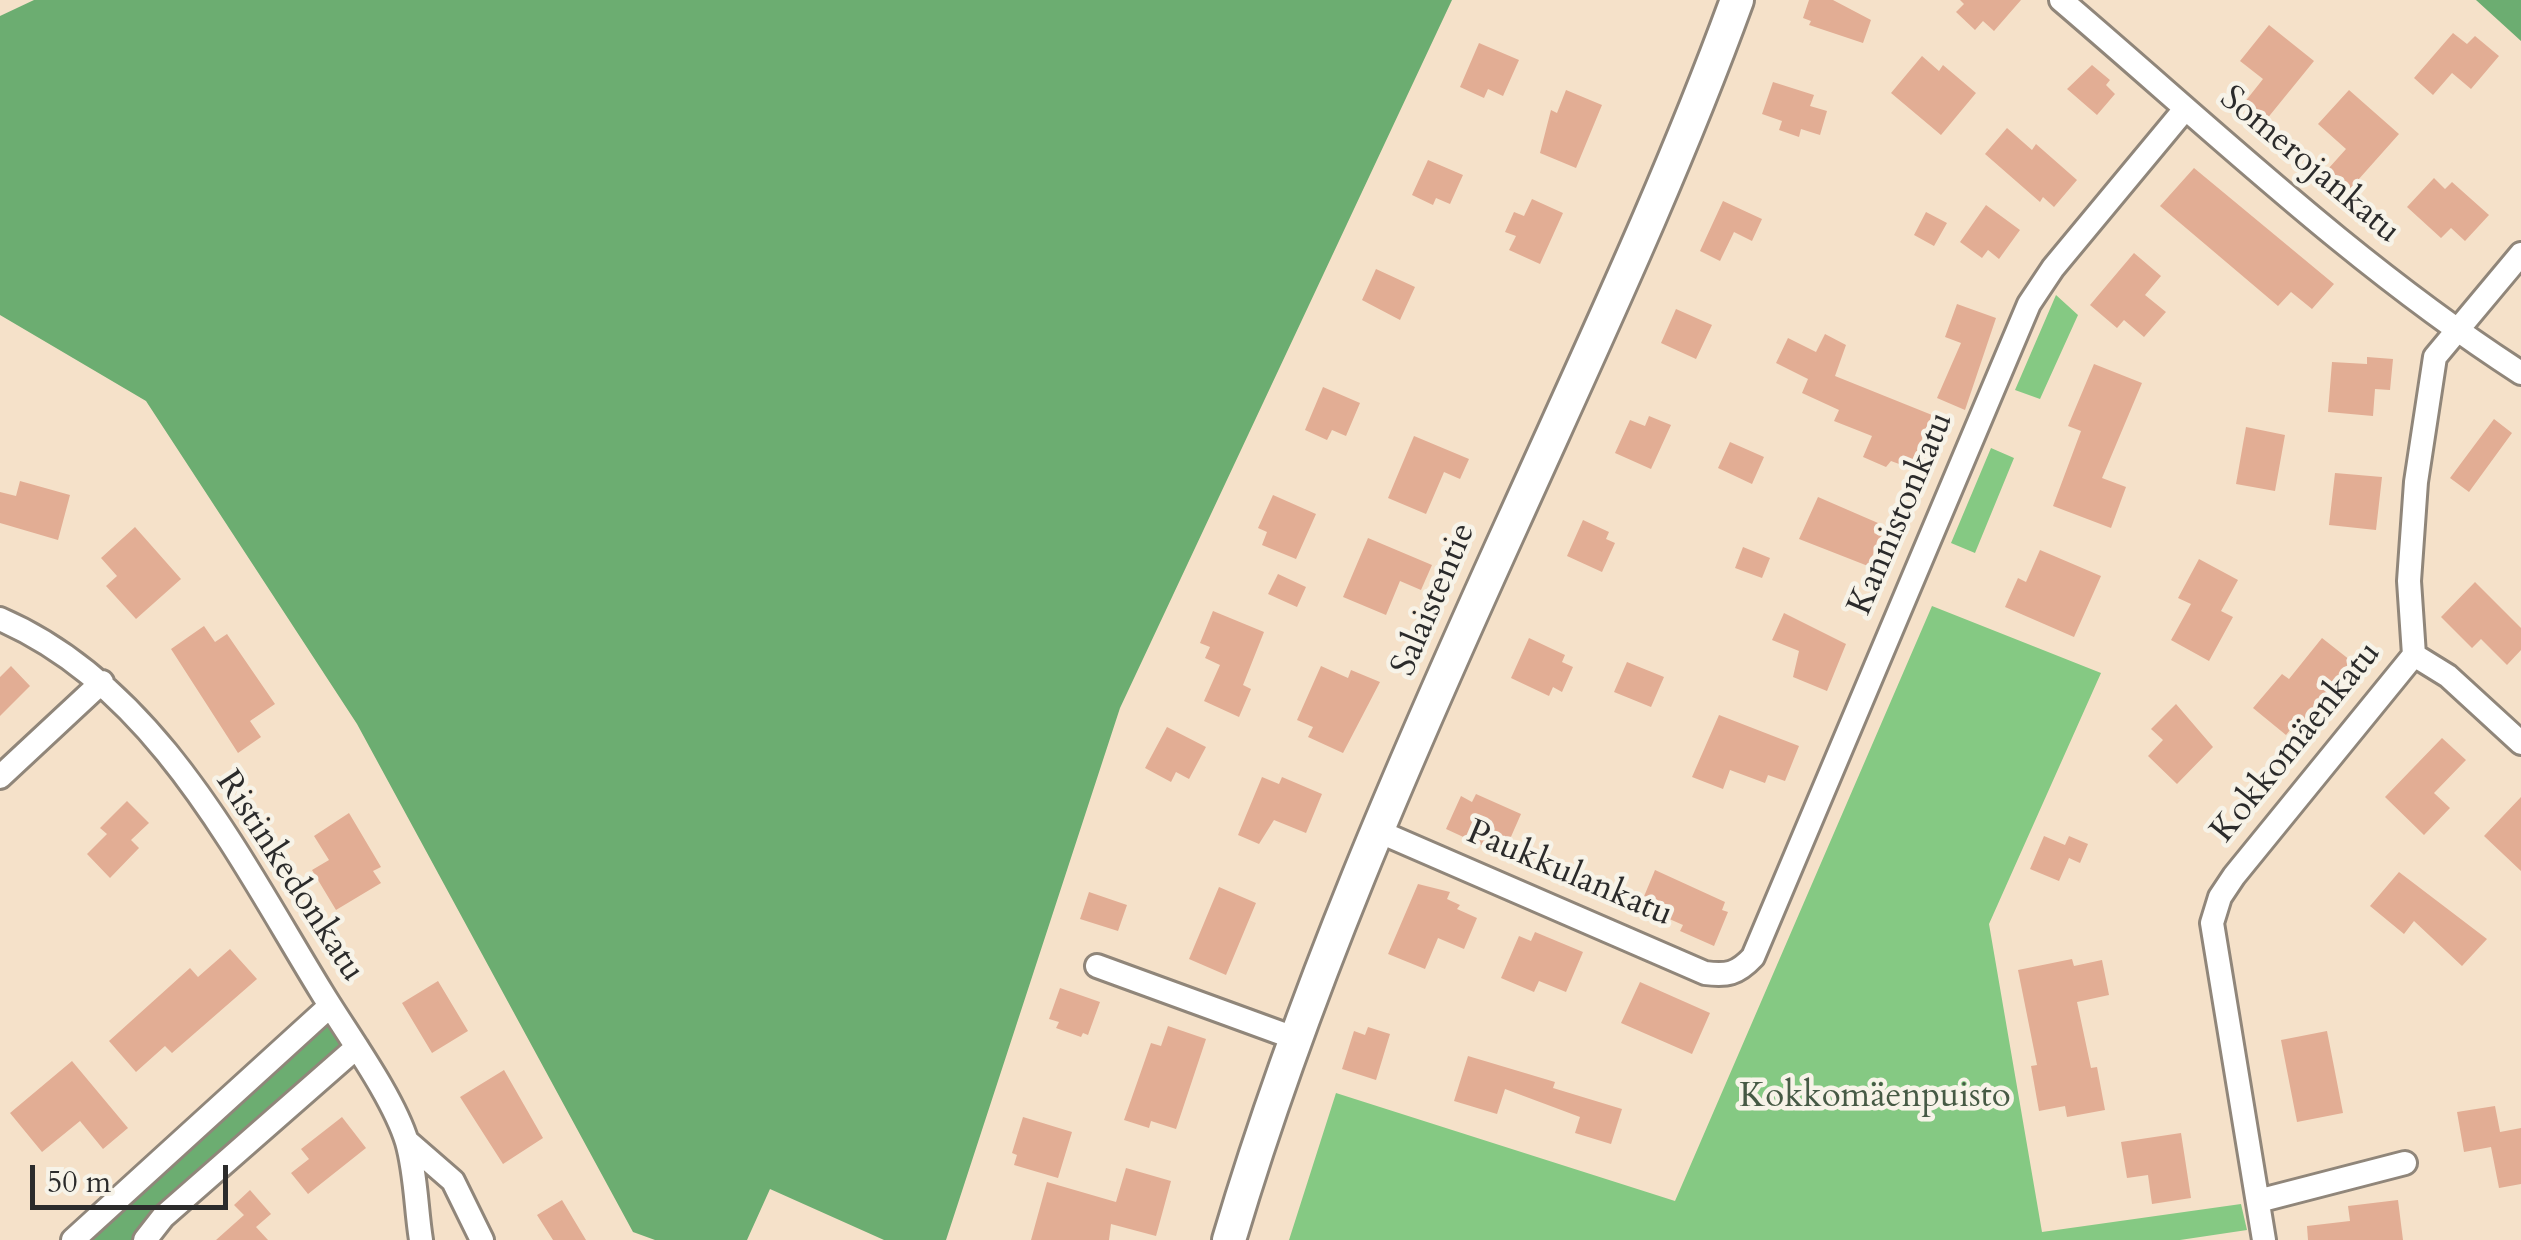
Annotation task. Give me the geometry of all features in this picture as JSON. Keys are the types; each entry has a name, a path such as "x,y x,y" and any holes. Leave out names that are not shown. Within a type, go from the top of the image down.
{"street":[{"name":"Salaistentie","path":"1230,1240 1272,1098 1380,832 1512,524 1619,294 1737,0"},
{"name":"Somerojankatu","path":"2061,0 2185,108 2456,331 2521,373"},
{"name":"Kannistonkatu","path":"1732,975 1752,957 2029,304 2053,268 2185,108"},
{"name":"Kokkomäenkatu","path":"2264,1240 2212,923 2220,896 2234,876 2414,655 2410,581 2416,482 2436,357 2521,254"},
{"name":"Ristinkedonkatu","path":"0,619 102,682 164,749 222,830 357,1048 407,1141 421,1240"},
{"path":"2414,655 2448,676 2521,743"},
{"path":"0,777 102,682"},
{"name":"Paukkulankatu","path":"1380,832 1705,972 1732,975"},
{"path":"1097,966 1297,1038"},
{"path":"73,1240 330,1006"},
{"path":"145,1240 163,1217 357,1048"},
{"path":"407,1141 452,1182 482,1240"},
{"path":"2258,1201 2405,1163"}],"green space":[{"path":"34,0 1452,0 1120,708 946,1240 884,1240 770,1189 747,1240 655,1240 633,1232 357,724 146,401 0,315 0,16"},
{"path":"2476,0 2521,0 2521,41"},
{"path":"2056,295 2078,315 2040,399 2015,390"},
{"path":"1991,448 2014,458 1975,553 1951,543"},
{"name":"Kokkomäenpuisto","path":"1932,606 2101,673 1989,924 2042,1232 2241,1204 2247,1230 2180,1240 1289,1240 1336,1093 1675,1201"},
{"path":"330,1013 351,1046 139,1240 80,1240"}],"building":[{"path":"1809,0 1833,0 1871,20 1863,43 1809,25 1811,21 1803,18"},
{"path":"1960,0 2021,0 1994,31 1983,21 1975,30 1956,12 1964,4"},
{"path":"2269,25 2314,61 2266,120 2244,103 2263,79 2240,61"},
{"path":"2453,33 2467,44 2475,36 2499,56 2471,89 2452,73 2433,95 2414,78"},
{"path":"1479,43 1519,60 1503,96 1488,89 1484,98 1460,87"},
{"path":"1922,56 1939,71 1943,65 1976,93 1941,135 1891,93"},
{"path":"2092,65 2110,80 2106,85 2115,94 2097,115 2067,89"},
{"path":"1773,82 1814,95 1810,106 1827,111 1820,135 1801,129 1799,137 1779,130 1782,121 1762,114"},
{"path":"1566,90 1602,105 1576,168 1540,153 1551,110 1557,113"},
{"path":"2349,90 2399,134 2350,189 2328,169 2346,149 2318,124"},
{"path":"2007,128 2032,150 2036,144 2077,180 2054,207 2043,197 2040,202 1985,154"},
{"path":"1428,160 1463,175 1450,204 1436,198 1433,205 1412,195"},
{"path":"2194,168 2334,284 2312,309 2291,292 2278,306 2160,206"},
{"path":"2434,178 2445,189 2452,182 2489,215 2465,241 2451,228 2441,238 2407,207"},
{"path":"1532,199 1563,213 1540,264 1509,250 1516,236 1505,232 1514,212 1524,216"},
{"path":"1723,201 1762,219 1752,241 1734,232 1720,261 1700,251"},
{"path":"1986,205 2020,230 1999,259 1988,250 1982,258 1960,242"},
{"path":"1926,212 1947,223 1934,246 1914,235"},
{"path":"2134,253 2161,276 2145,295 2166,312 2144,337 2124,320 2117,328 2090,305"},
{"path":"1376,269 1415,287 1400,320 1362,300"},
{"path":"1957,304 1996,318 1965,410 1937,398 1961,343 1945,337"},
{"path":"1676,309 1712,325 1696,359 1661,343"},
{"path":"1825,334 1846,345 1835,376 1932,415 1910,468 1891,461 1886,467 1863,457 1872,436 1834,421 1839,410 1802,393 1808,379 1776,363 1788,338 1816,352"},
{"path":"2367,357 2393,359 2390,390 2375,389 2373,416 2328,412 2332,362 2367,364"},
{"path":"2094,364 2142,383 2102,478 2126,487 2111,528 2053,506 2081,431 2068,426"},
{"path":"1323,387 1360,403 1346,436 1332,430 1327,440 1305,430"},
{"path":"1649,416 1671,425 1651,469 1615,453 1630,420 1645,426"},
{"path":"2494,419 2512,433 2469,492 2450,478"},
{"path":"2246,427 2285,435 2275,491 2236,484"},
{"path":"1414,436 1469,459 1460,479 1444,472 1426,514 1388,498"},
{"path":"1730,442 1764,457 1752,484 1718,468"},
{"path":"2335,473 2382,477 2376,530 2329,525"},
{"path":"20,481 70,495 58,540 0,523 0,492 16,496"},
{"path":"1273,495 1316,514 1296,559 1262,545 1267,532 1258,528"},
{"path":"1818,497 1878,523 1874,533 1881,536 1868,566 1799,539"},
{"path":"1583,520 1609,532 1606,539 1615,543 1602,572 1567,556"},
{"path":"135,527 181,579 136,619 106,586 117,576 101,558"},
{"path":"1368,538 1432,565 1421,590 1400,581 1386,615 1343,597"},
{"path":"1743,547 1770,558 1762,578 1735,568"},
{"path":"2040,550 2101,576 2074,637 2005,607 2018,578 2026,582"},
{"path":"2199,559 2238,580 2221,611 2233,617 2209,661 2171,640 2191,604 2178,598"},
{"path":"1278,574 1306,587 1297,607 1268,594"},
{"path":"2475,582 2521,628 2521,650 2507,665 2481,639 2472,648 2441,617"},
{"path":"1213,611 1264,632 1243,685 1251,689 1239,717 1204,701 1220,665 1205,658 1210,647 1200,643"},
{"path":"1784,613 1846,644 1827,691 1793,677 1799,651 1772,640"},
{"path":"204,626 215,642 227,634 275,704 250,721 261,737 238,753 171,649"},
{"path":"1529,638 1565,655 1562,662 1573,667 1562,692 1553,687 1549,696 1511,678"},
{"path":"2322,638 2355,664 2339,685 2345,690 2312,731 2298,720 2286,735 2253,708 2282,674 2289,679"},
{"path":"1627,662 1664,677 1651,707 1614,692"},
{"path":"11,666 30,686 0,716 0,677"},
{"path":"1321,666 1348,678 1351,670 1380,682 1343,753 1308,737 1313,727 1297,720"},
{"path":"2176,704 2213,747 2177,784 2148,756 2163,740 2151,729"},
{"path":"1719,715 1799,746 1785,781 1768,775 1765,783 1730,770 1723,789 1692,777"},
{"path":"1167,727 1206,747 1189,779 1176,772 1171,782 1145,768"},
{"path":"2442,738 2466,760 2434,793 2450,808 2424,835 2385,797"},
{"path":"1262,777 1279,784 1282,777 1322,794 1306,833 1274,820 1259,844 1238,835"},
{"path":"1476,794 1521,814 1510,839 1490,831 1483,846 1446,829 1461,796 1472,802"},
{"path":"2521,797 2521,871 2484,836"},
{"path":"127,801 149,823 131,840 139,848 110,878 87,854 107,834 100,828"},
{"path":"349,813 381,867 373,871 381,883 336,910 312,870 329,860 314,836"},
{"path":"2044,836 2065,845 2069,836 2088,844 2080,863 2069,858 2059,881 2030,869"},
{"path":"1655,870 1725,902 1722,910 1728,912 1714,946 1680,931 1683,925 1640,906"},
{"path":"2399,872 2487,939 2462,966 2414,921 2404,934 2370,906"},
{"path":"1418,884 1450,892 1447,899 1460,905 1457,909 1477,918 1464,949 1438,938 1425,969 1388,954"},
{"path":"1219,887 1256,903 1226,975 1189,959"},
{"path":"1089,892 1127,905 1118,931 1080,919"},
{"path":"1535,932 1583,952 1566,992 1539,981 1534,992 1501,978 1519,936 1531,941"},
{"path":"230,949 257,979 172,1053 165,1046 136,1072 109,1041 190,968 198,977"},
{"path":"2072,959 2074,966 2102,960 2109,995 2077,1002 2091,1068 2097,1067 2105,1110 2067,1117 2065,1106 2039,1111 2031,1066 2037,1065 2018,970"},
{"path":"438,981 468,1031 432,1053 402,1003"},
{"path":"1640,982 1710,1013 1692,1054 1621,1023"},
{"path":"1060,988 1100,1002 1088,1035 1083,1033 1081,1037 1056,1028 1059,1022 1049,1019"},
{"path":"1168,1026 1206,1039 1176,1129 1151,1121 1149,1128 1124,1120 1151,1043 1161,1046"},
{"path":"1368,1027 1390,1034 1376,1080 1342,1069 1354,1031 1365,1035"},
{"path":"2327,1031 2343,1113 2297,1122 2281,1040"},
{"path":"1468,1056 1555,1082 1553,1088 1622,1109 1611,1144 1575,1133 1580,1117 1505,1089 1497,1114 1454,1101"},
{"path":"72,1061 128,1128 103,1149 80,1121 42,1152 10,1113"},
{"path":"504,1070 543,1138 503,1164 460,1097"},
{"path":"2495,1106 2500,1132 2521,1128 2521,1184 2499,1188 2491,1147 2464,1152 2457,1112"},
{"path":"342,1117 366,1148 308,1194 291,1173 309,1159 301,1149"},
{"path":"1023,1117 1072,1132 1058,1178 1014,1165 1017,1155 1012,1153"},
{"path":"2181,1133 2191,1198 2152,1204 2148,1175 2127,1178 2121,1142"},
{"path":"1126,1168 1171,1181 1156,1236 1111,1224 1109,1240 1031,1240 1047,1182 1116,1202"},
{"path":"250,1190 271,1214 256,1227 268,1240 216,1240 244,1215 234,1205"},
{"path":"562,1200 586,1240 553,1240 537,1215"},
{"path":"2398,1200 2403,1240 2308,1240 2307,1226 2350,1221 2348,1206"}]}
